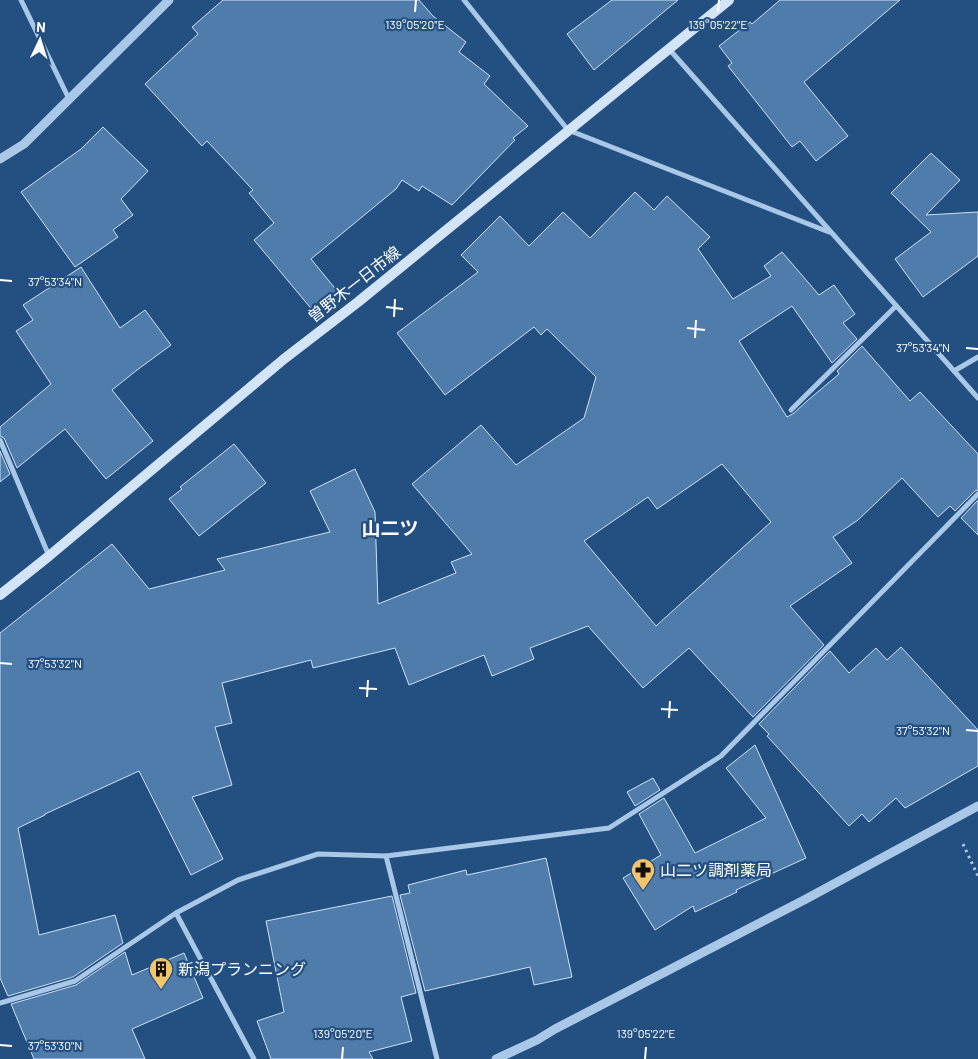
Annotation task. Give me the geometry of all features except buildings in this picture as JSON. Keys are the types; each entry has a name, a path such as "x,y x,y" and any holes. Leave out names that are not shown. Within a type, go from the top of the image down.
{"main road":[{"name":"曽野木一日市線","path":"0,595 284,359 358,302 729,0"}],"street":[{"path":"21,0 69,99"},
{"path":"0,159 24,144 169,0"},
{"path":"464,0 568,130 832,233"},
{"path":"669,49 978,398"},
{"path":"791,410 896,306"},
{"path":"954,371 978,357"},
{"path":"0,440 49,556"},
{"path":"0,1004 75,981 176,912 238,880 318,854 386,856 609,828 721,756 978,494"},
{"path":"496,1059 537,1040 554,1029 806,899 978,806"},
{"path":"386,856 437,1059"},
{"path":"176,912 254,1059"}],"path":[{"path":"952,820 978,876"}],"place":[{"name":"山二ツ調剤薬局","path":"643,891"},
{"name":"新潟プランニング","path":"161,990"}],"district":[{"name":"山二ツ","path":"390,528"}]}
